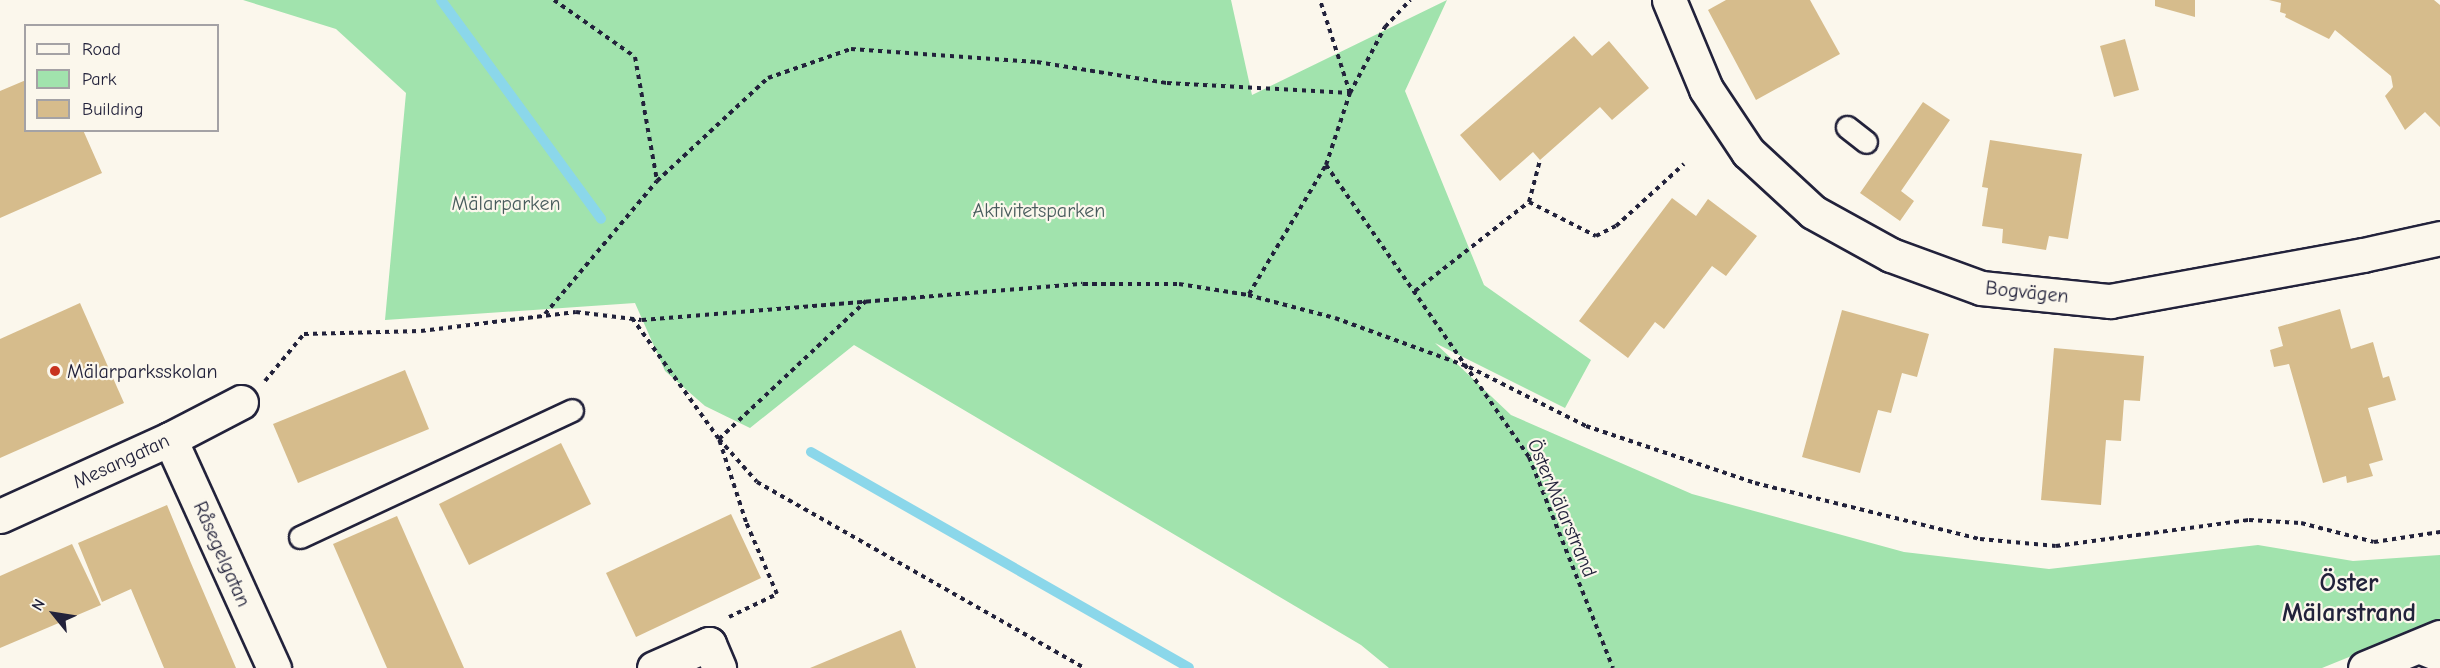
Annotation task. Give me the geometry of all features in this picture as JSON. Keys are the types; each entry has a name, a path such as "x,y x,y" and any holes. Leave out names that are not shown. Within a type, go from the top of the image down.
{"street":[{"name":"Bogvägen","path":"1669,0 1706,89 1748,152 1813,212 1891,255 1981,288 2110,301 2363,255 2440,238"},
{"name":"Mesangatan","path":"0,516 170,439 241,402"},
{"name":"Råsegelgatan","path":"170,439 274,668"},
{"path":"2365,668 2440,637"},
{"path":"654,668 714,656"}],"lane":[{"path":"1847,127 1866,142"},
{"path":"300,537 572,410"},
{"path":"2410,649 2440,661"}],"path":[{"path":"554,0 635,57 657,181"},
{"path":"1320,0 1350,93"},
{"path":"1248,295 1326,165 1350,93 1385,27 1410,0"},
{"path":"545,315 657,181 768,78 851,49 1037,62 1167,83 1350,93"},
{"path":"1415,291 1529,202 1540,160"},
{"path":"1529,202 1596,236 1616,226 1684,164"},
{"name":"ÖsterMälarstrand","path":"1326,165 1469,367 1528,457 1613,668"},
{"path":"241,402 252,396 304,334 421,331 576,312 632,318 1083,284 1179,284 1248,295 1335,318 1469,367 1586,426 1744,480 1980,539 2056,546 2248,520 2301,523 2373,542 2440,532"},
{"path":"719,439 866,300"},
{"path":"632,318 719,439 757,482 1084,668"},
{"path":"714,656 726,618 777,594 746,522 719,439"}],"green space":[{"name":"Aktivitetsparken","path":"243,0 1231,0 1252,95 1447,0 1405,91 1484,285 1591,360 1565,408 1435,343 1511,415 1692,494 1904,552 2049,569 2258,545 2353,561 2440,555 2440,620 2322,668 1389,668 1361,645 854,345 750,428 705,406 665,371 635,303 385,320 406,93 336,29"}],"building":[{"path":"1726,0 1810,0 1840,54 1756,100 1708,10"},
{"path":"2155,0 2195,0 2195,17 2155,6"},
{"path":"2269,0 2434,0 2440,5 2440,127 2425,112 2405,130 2385,96 2393,87 2391,76 2335,30 2329,39 2285,17 2286,14 2280,12 2281,3"},
{"path":"1574,36 1592,56 1609,41 1649,88 1612,120 1600,107 1540,160 1533,152 1500,181 1460,135"},
{"path":"2125,39 2139,90 2114,97 2100,46"},
{"path":"24,81 24,132 84,132 102,173 0,218 0,91"},
{"path":"1923,102 1950,120 1901,191 1914,201 1900,221 1860,193"},
{"path":"1990,140 2082,154 2068,239 2049,236 2046,250 2002,243 2003,229 1982,226 1988,188 1982,187"},
{"path":"1672,198 1696,216 1708,199 1757,236 1726,276 1712,266 1664,329 1655,322 1628,358 1579,321"},
{"name":"Mälarparksskolan","path":"80,303 124,403 0,458 0,339"},
{"path":"2340,309 2351,349 2373,342 2383,378 2389,376 2396,400 2368,408 2383,460 2369,464 2373,476 2347,483 2346,476 2323,483 2289,364 2274,367 2270,350 2283,346 2278,327"},
{"path":"1842,310 1929,334 1917,377 1902,373 1891,413 1878,410 1860,473 1802,457"},
{"path":"2054,348 2144,356 2140,401 2124,400 2121,441 2106,440 2101,505 2041,500"},
{"path":"405,370 429,429 298,483 273,424"},
{"path":"561,443 591,504 469,565 439,504"},
{"path":"167,505 236,668 164,668 131,589 102,602 78,543"},
{"path":"731,514 761,578 636,637 606,573"},
{"path":"397,516 464,668 387,668 333,544"},
{"path":"72,544 101,605 0,648 0,576"},
{"path":"901,630 916,668 810,668"}],"waterway":[{"path":"441,0 601,219"},
{"path":"811,452 1189,668"}],"place":[{"name":"Mälarparksskolan","path":"55,371"}],"district":[{"name":"Öster Mälarstrand","path":"2349,599"}],"park label":[{"name":"Mälarparken","path":"506,203"}]}
